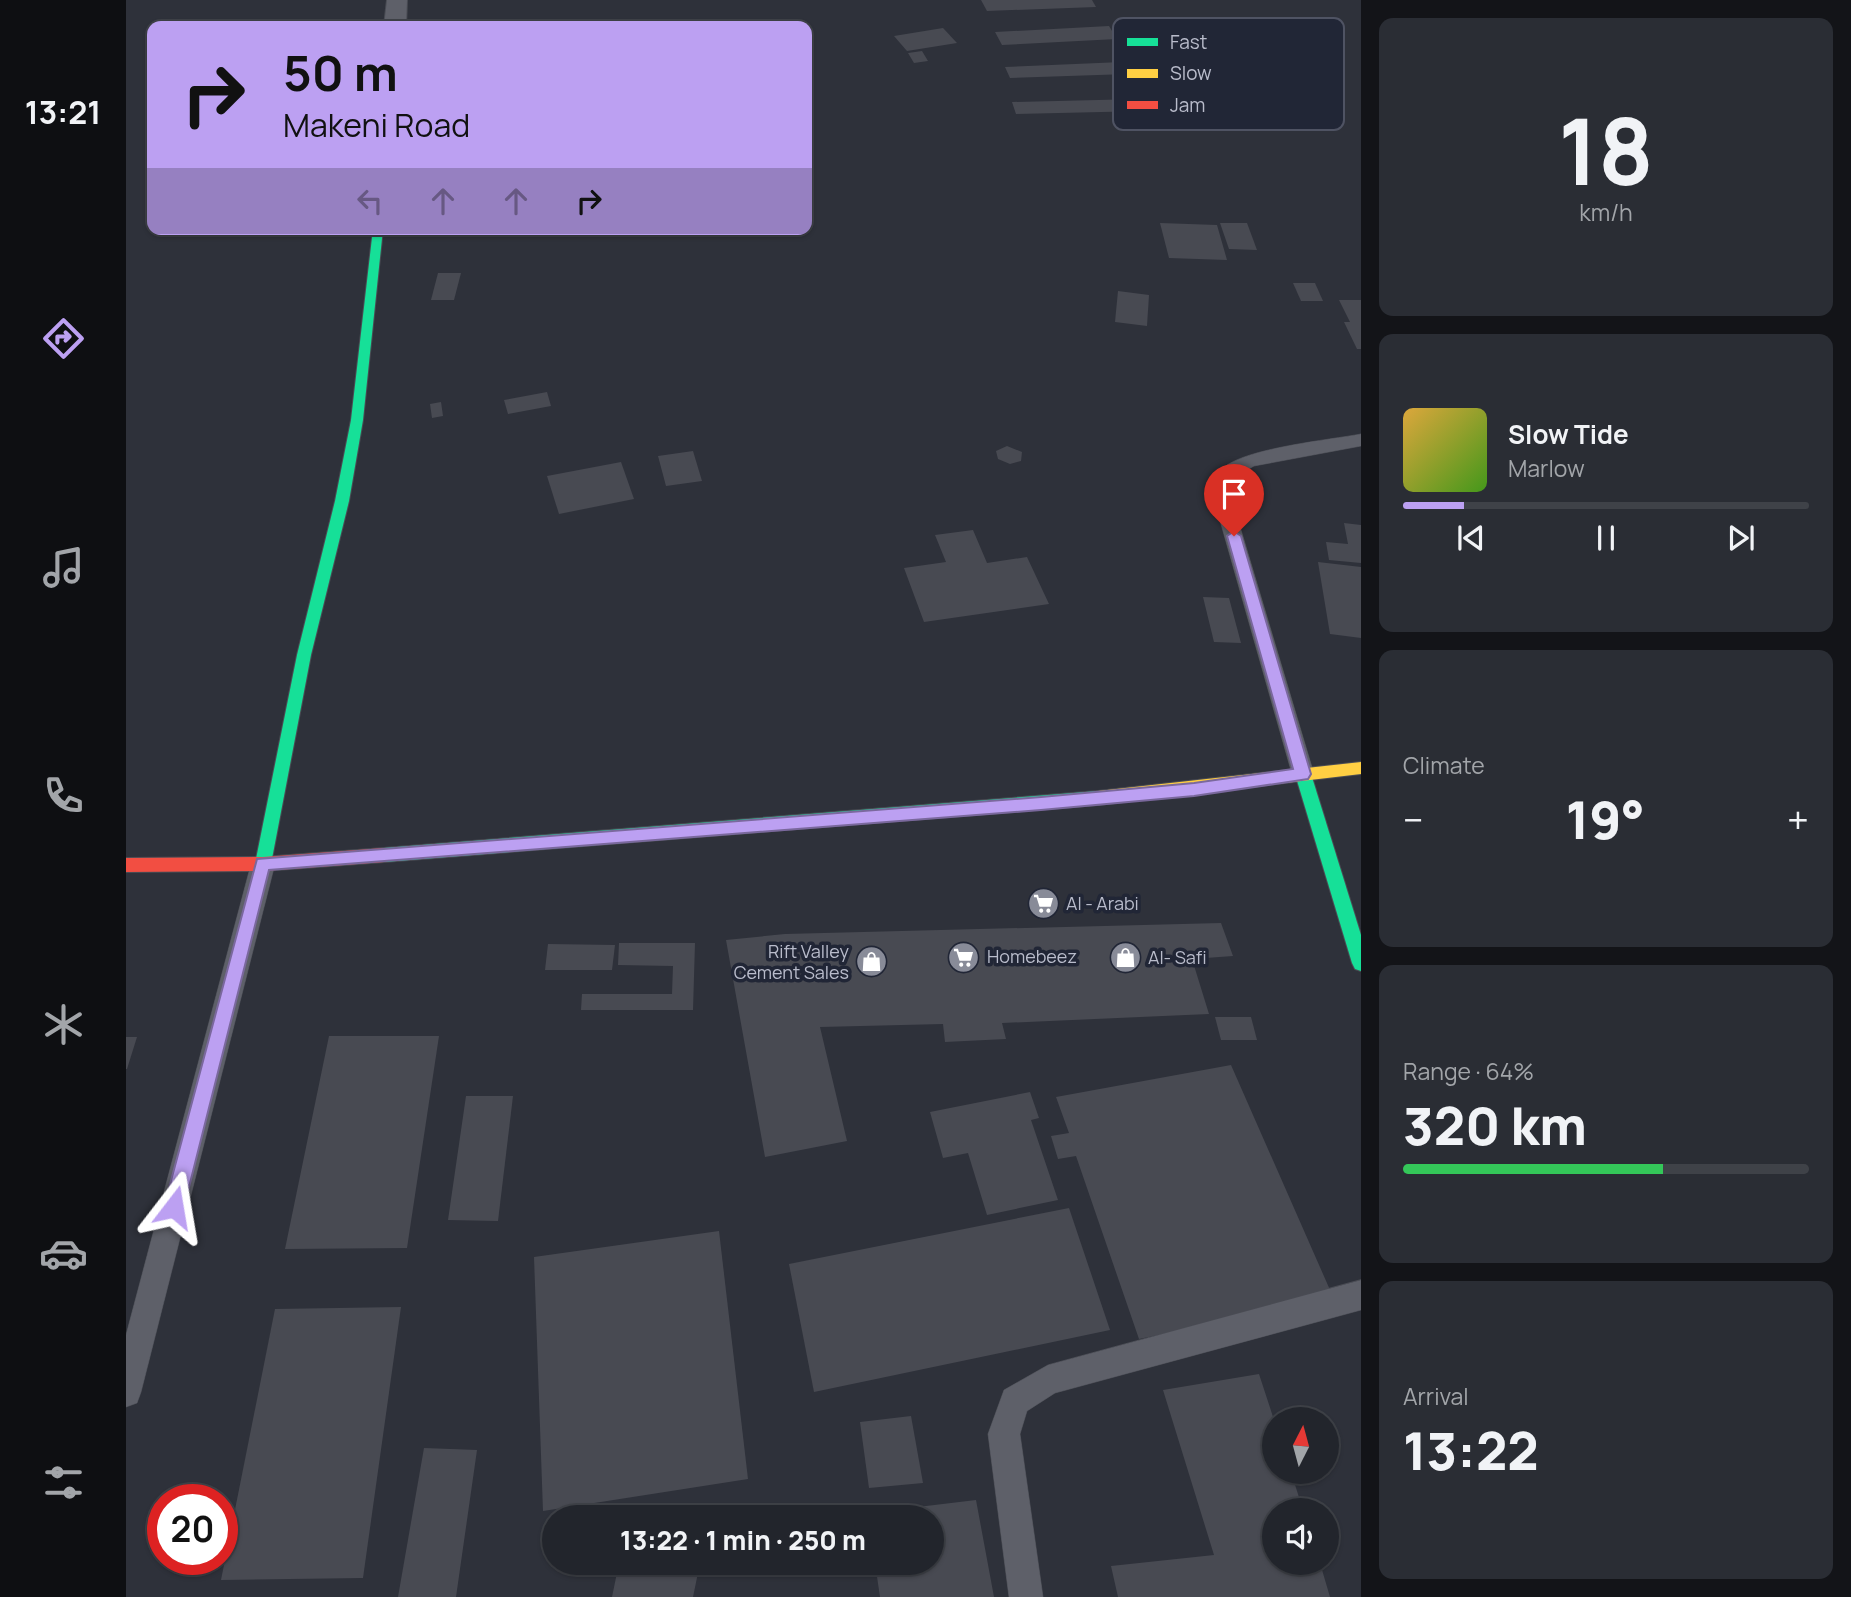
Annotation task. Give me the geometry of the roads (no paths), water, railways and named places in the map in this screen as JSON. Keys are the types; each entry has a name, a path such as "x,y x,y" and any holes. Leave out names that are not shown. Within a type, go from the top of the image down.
{"street":[{"path":"395,21 397,0"},
{"path":"262,864 304,655 342,501 357,421 377,235"},
{"path":"126,865 262,864 1041,803 1194,789 1361,768"},
{"path":"1303,774 1361,962"}],"lane":[{"path":"1303,774 1230,523 1224,490 1228,473 1249,461 1361,440"},
{"path":"126,1392 262,864"},
{"path":"1026,1597 1004,1434 1015,1401 1048,1380 1361,1295"}],"place":[{"name":"Al - Arabi","path":"1043,904"},
{"name":"Homebeez","path":"964,957"},
{"name":"Al- Safi","path":"1125,958"},
{"name":"Rift Valley Cement Sales","path":"872,962"}]}
